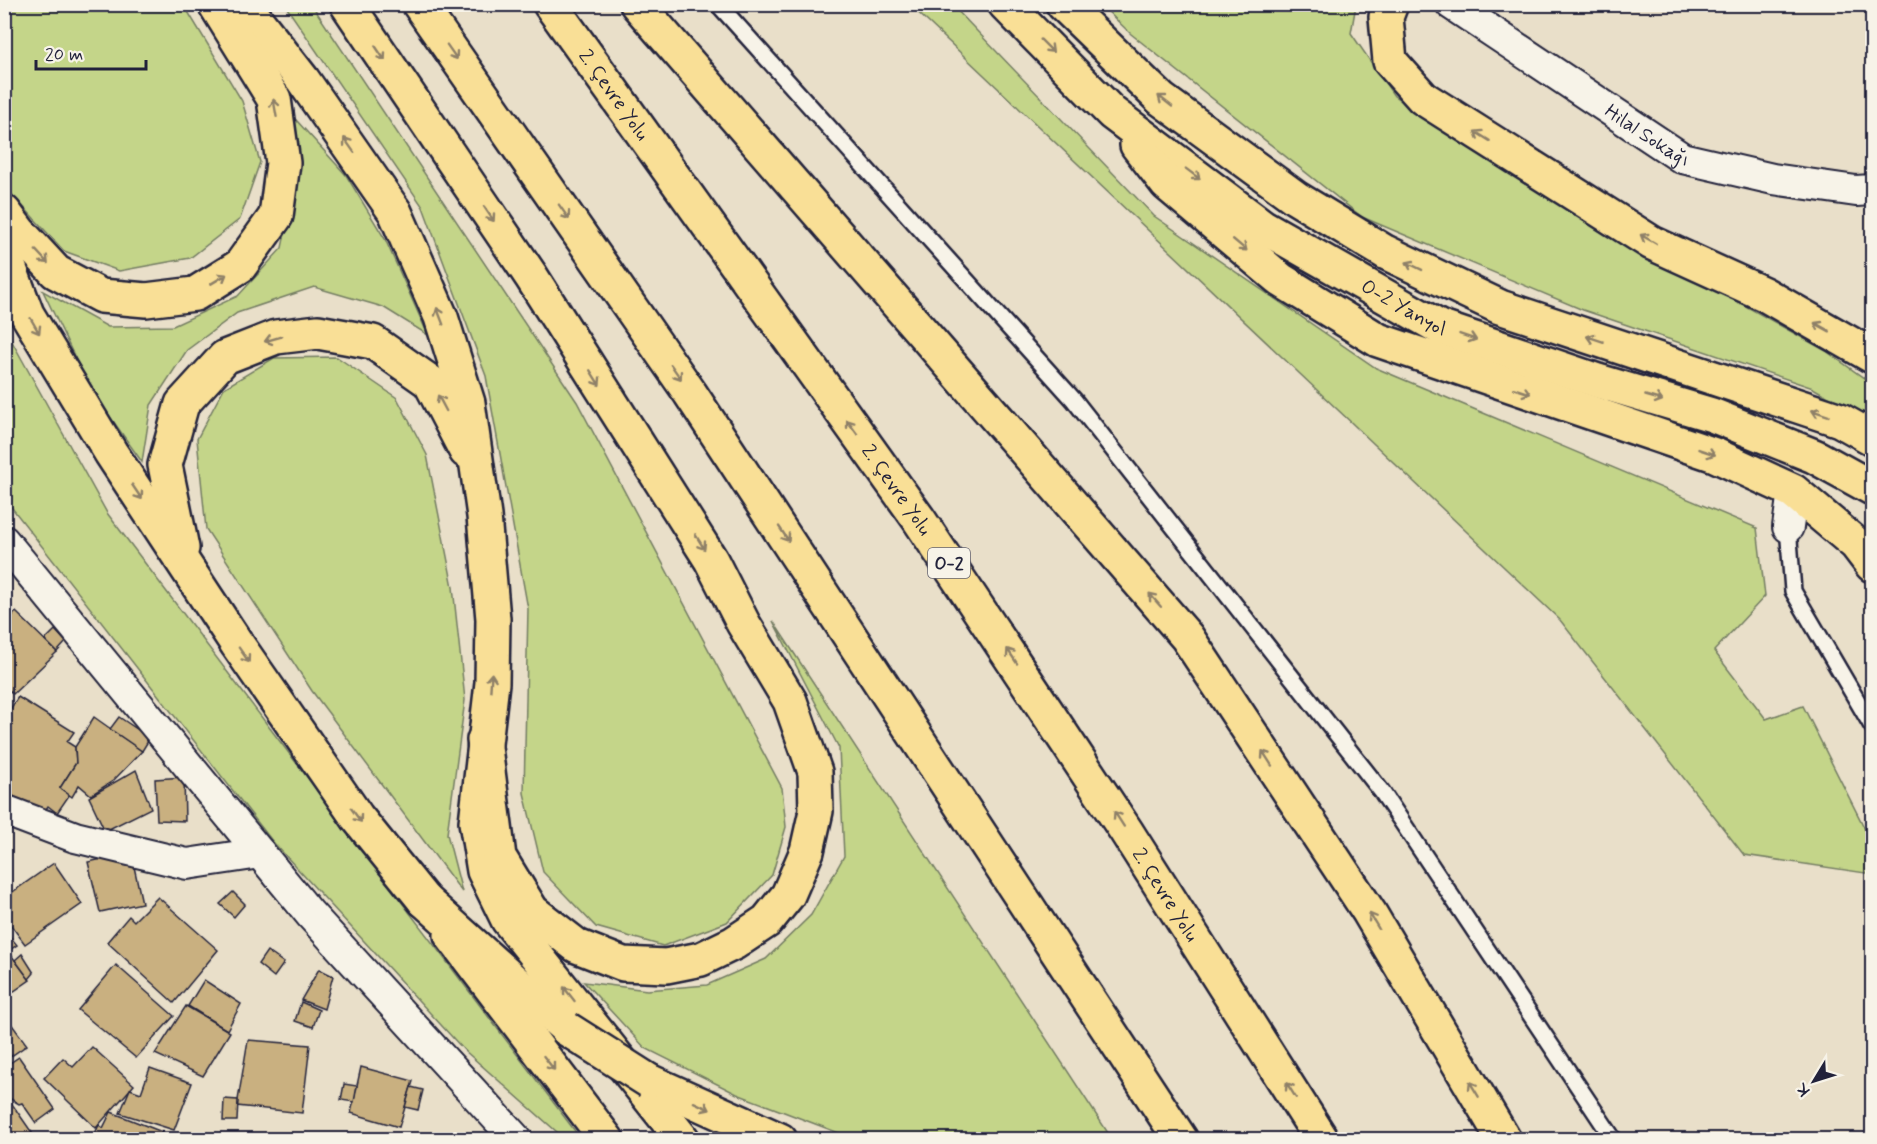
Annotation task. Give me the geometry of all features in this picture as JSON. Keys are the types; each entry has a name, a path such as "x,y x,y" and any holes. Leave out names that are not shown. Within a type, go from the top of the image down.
{"main road":[{"path":"4,212 56,272 101,296 146,300 195,294 240,266 276,216 283,163 274,99 215,4"},
{"path":"244,4 303,80 395,212 441,317 468,403 484,516 493,619 492,683 476,822 484,871 508,920 683,1140"},
{"path":"347,4 531,276 711,560 743,622 790,701 815,772 816,811 807,851 788,895 767,921 735,943 701,959 666,966 623,964 577,946 532,911 499,857 484,740"},
{"path":"419,4 690,393 1181,1140"},
{"name":"2. Çevre Yolu","path":"550,4 932,537 1126,831 1322,1140"},
{"path":"637,4 1187,637 1369,912 1504,1140"},
{"name":"O-2 Yanyol","path":"1005,4 1112,113 1262,225 1439,327 1598,381 1712,415 1814,456 1872,488"},
{"path":"1063,4 1161,99 1296,198 1385,252 1500,307 1840,420 1872,438"},
{"path":"1391,4 1386,17 1390,62 1423,98 1652,243 1764,294 1872,356"},
{"path":"1112,113 1167,184 1281,280 1378,340 1715,454 1793,491 1856,544 1872,565"},
{"path":"4,253 27,314 111,453 237,644 357,818 424,900 608,1140"},
{"path":"185,565 165,465 182,404 225,357 276,337 318,332 373,342 430,382 465,446 484,516"},
{"path":"424,900 567,1029 649,1082 780,1140"}],"street":[{"name":"Hilal Sokağı","path":"1451,4 1682,158 1773,179 1856,191 1872,190"},
{"path":"1788,527 1793,491"},
{"path":"4,541 310,914 517,1140"},
{"path":"4,810 75,837 186,864 260,853"}],"lane":[{"path":"718,4 1081,409 1383,792 1614,1140"},
{"path":"1788,527 1793,591 1872,726"}],"green space":[{"path":"5,4 184,5 242,101 260,162 240,219 190,258 119,271 64,251 8,190 5,180"},
{"path":"285,5 312,5 577,402 782,788 786,827 772,875 727,922 663,946 596,927 543,872 524,793 528,609 486,376 423,207"},
{"path":"910,5 952,5 1154,216 1376,368 1757,528 1765,596 1714,651 1766,719 1803,706 1872,843 1872,874 1744,855 1560,620"},
{"path":"1101,5 1356,5 1351,33 1394,96 1600,225 1826,351 1872,384 1872,422 1813,388 1583,310 1362,217 1131,34"},
{"path":"287,110 346,175 385,239 428,335 383,307 314,287 237,313 187,350 151,405 142,462 89,387 43,291 108,327 173,326 238,296 282,248 298,172"},
{"path":"4,327 107,513 581,1139 565,1139 464,1050 273,842 5,499"},
{"path":"337,357 397,398 427,455 453,587 465,700 447,834 462,892 312,691 206,529 197,439 224,388 274,358"},
{"path":"773,621 1112,1139 867,1140 844,1135 737,1094 645,1048 584,982 647,990 707,985 766,959 811,915 844,856 839,748"}],"building":[{"path":"16,612 57,652 13,694 4,685 4,624"},
{"path":"55,630 66,642 57,652 45,640"},
{"path":"18,697 74,732 67,742 75,747 76,763 60,788 70,794 57,813 48,806 42,815 4,792 4,719"},
{"path":"94,717 142,751 113,781 91,795 79,785 72,797 60,788 76,763 75,747"},
{"path":"119,717 150,738 142,751 110,729"},
{"path":"136,770 151,808 105,831 89,797"},
{"path":"184,777 185,821 157,820 155,779"},
{"path":"131,853 142,903 100,912 88,862"},
{"path":"54,863 82,904 25,944 4,916 4,898"},
{"path":"233,892 245,904 234,917 220,904"},
{"path":"158,897 218,950 174,1003 107,942 129,916 134,921"},
{"path":"4,929 17,945 8,951 4,947"},
{"path":"4,947 30,980 4,998"},
{"path":"267,951 284,963 274,977 258,964"},
{"path":"22,954 34,973 29,979 15,960"},
{"path":"116,965 174,1016 136,1058 78,1010"},
{"path":"319,969 333,976 324,1009 301,1000"},
{"path":"204,980 241,1004 227,1030 188,1006"},
{"path":"301,1002 319,1010 313,1027 295,1021"},
{"path":"186,1006 230,1032 203,1076 155,1054"},
{"path":"4,1014 27,1045 4,1061"},
{"path":"248,1040 310,1045 302,1113 237,1106"},
{"path":"92,1047 134,1085 96,1128 44,1078 63,1058 73,1067"},
{"path":"19,1057 55,1109 36,1123 22,1103 19,1104 4,1095 4,1067"},
{"path":"361,1067 413,1081 399,1127 351,1113"},
{"path":"150,1068 192,1083 174,1130 120,1113 130,1089 141,1093"},
{"path":"344,1084 357,1086 354,1102 341,1100"},
{"path":"411,1087 423,1090 418,1110 405,1107"},
{"path":"224,1099 238,1100 237,1121 223,1121"},
{"path":"12,1104 37,1140 4,1140 4,1108"},
{"path":"111,1112 162,1132 159,1140 92,1140 99,1125 103,1128"}]}
